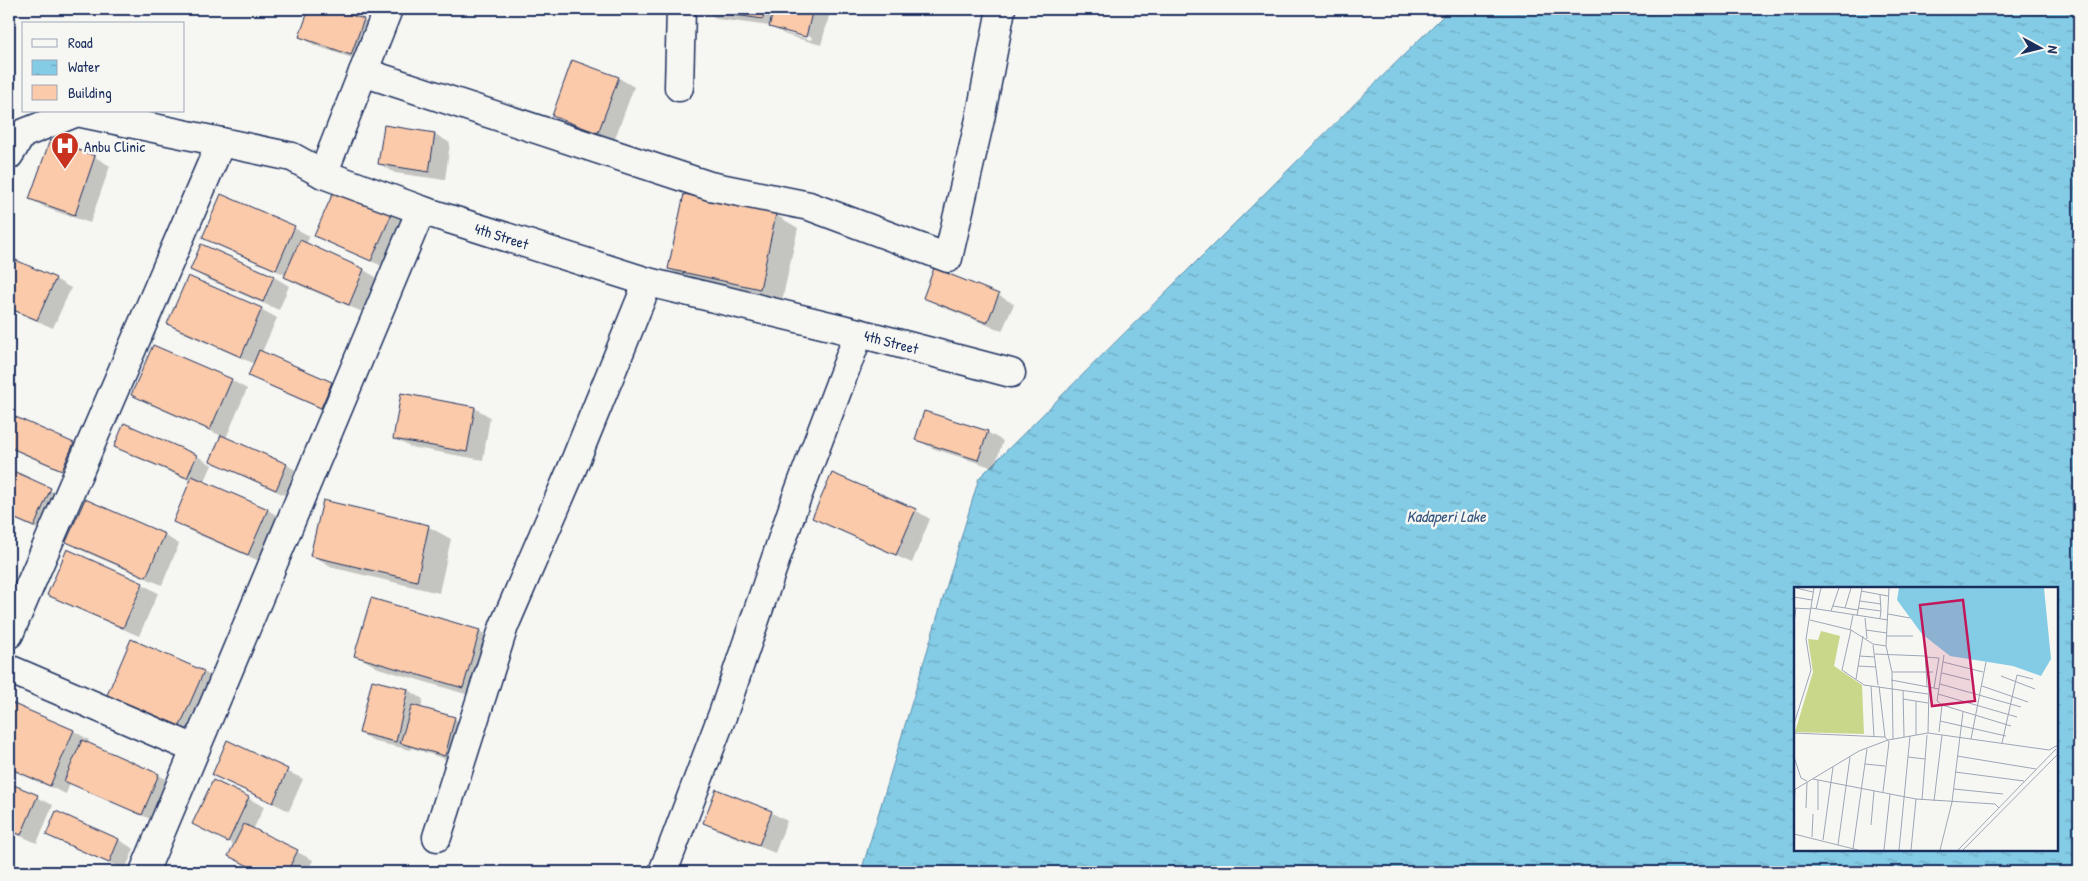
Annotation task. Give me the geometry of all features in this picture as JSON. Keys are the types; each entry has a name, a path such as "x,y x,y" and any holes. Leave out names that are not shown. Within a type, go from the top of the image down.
{"street":[{"path":"323,174 388,9"},
{"path":"680,87 681,9"},
{"path":"363,72 710,186 809,206 948,258 980,119 1001,9"},
{"name":"4th Street","path":"9,155 22,134 77,112 292,157 323,174 421,210 648,282 859,333 1011,373"},
{"path":"9,634 221,142"},
{"path":"144,872 421,210"},
{"path":"436,836 504,626 571,471 648,282"},
{"path":"663,872 724,711 795,502 859,333"},
{"path":"9,669 196,750"}],"water":[{"name":"Kadaperi Lake","path":"1450,9 2079,9 2079,872 861,872 979,478"}],"building":[{"path":"309,9 332,9 364,19 351,55 299,37"},
{"path":"701,9 764,9 763,19"},
{"path":"774,9 813,9 806,37 769,27"},
{"path":"572,60 619,77 598,133 552,116"},
{"path":"384,125 435,133 429,172 378,164"},
{"path":"50,140 95,156 75,215 29,199"},
{"path":"336,186 393,211 371,261 314,236"},
{"path":"221,194 295,226 276,270 202,238"},
{"path":"684,194 776,214 760,289 668,269"},
{"path":"300,240 364,269 349,305 284,277"},
{"path":"201,244 274,276 263,302 190,270"},
{"path":"9,257 56,278 37,320 9,308"},
{"path":"934,268 999,294 987,323 923,298"},
{"path":"188,276 262,308 241,357 167,324"},
{"path":"153,345 232,379 210,430 131,395"},
{"path":"259,350 332,382 321,408 248,376"},
{"path":"401,393 475,407 467,452 393,439"},
{"path":"924,411 988,431 978,460 915,440"},
{"path":"9,414 74,443 62,470 9,447"},
{"path":"124,423 197,455 187,478 114,447"},
{"path":"221,435 287,464 276,490 210,461"},
{"path":"9,469 51,488 34,527 9,516"},
{"path":"832,473 916,509 896,555 812,518"},
{"path":"192,476 268,509 248,555 173,522"},
{"path":"85,499 165,534 146,577 66,542"},
{"path":"323,500 429,525 417,581 310,556"},
{"path":"67,549 143,583 123,628 47,595"},
{"path":"371,598 480,630 463,688 354,656"},
{"path":"131,639 204,671 180,726 107,695"},
{"path":"372,680 408,689 396,742 359,733"},
{"path":"9,702 74,730 50,786 9,768"},
{"path":"412,705 455,717 445,756 400,743"},
{"path":"82,740 159,774 142,815 64,781"},
{"path":"227,740 288,769 273,803 212,775"},
{"path":"213,780 249,797 228,842 192,824"},
{"path":"9,783 38,795 21,835 9,830"},
{"path":"716,789 772,811 759,845 703,823"},
{"path":"56,811 119,839 109,863 46,835"},
{"path":"244,824 298,850 287,872 261,872 228,856"}],"place":[{"name":"Anbu Clinic","path":"65,170"}]}
